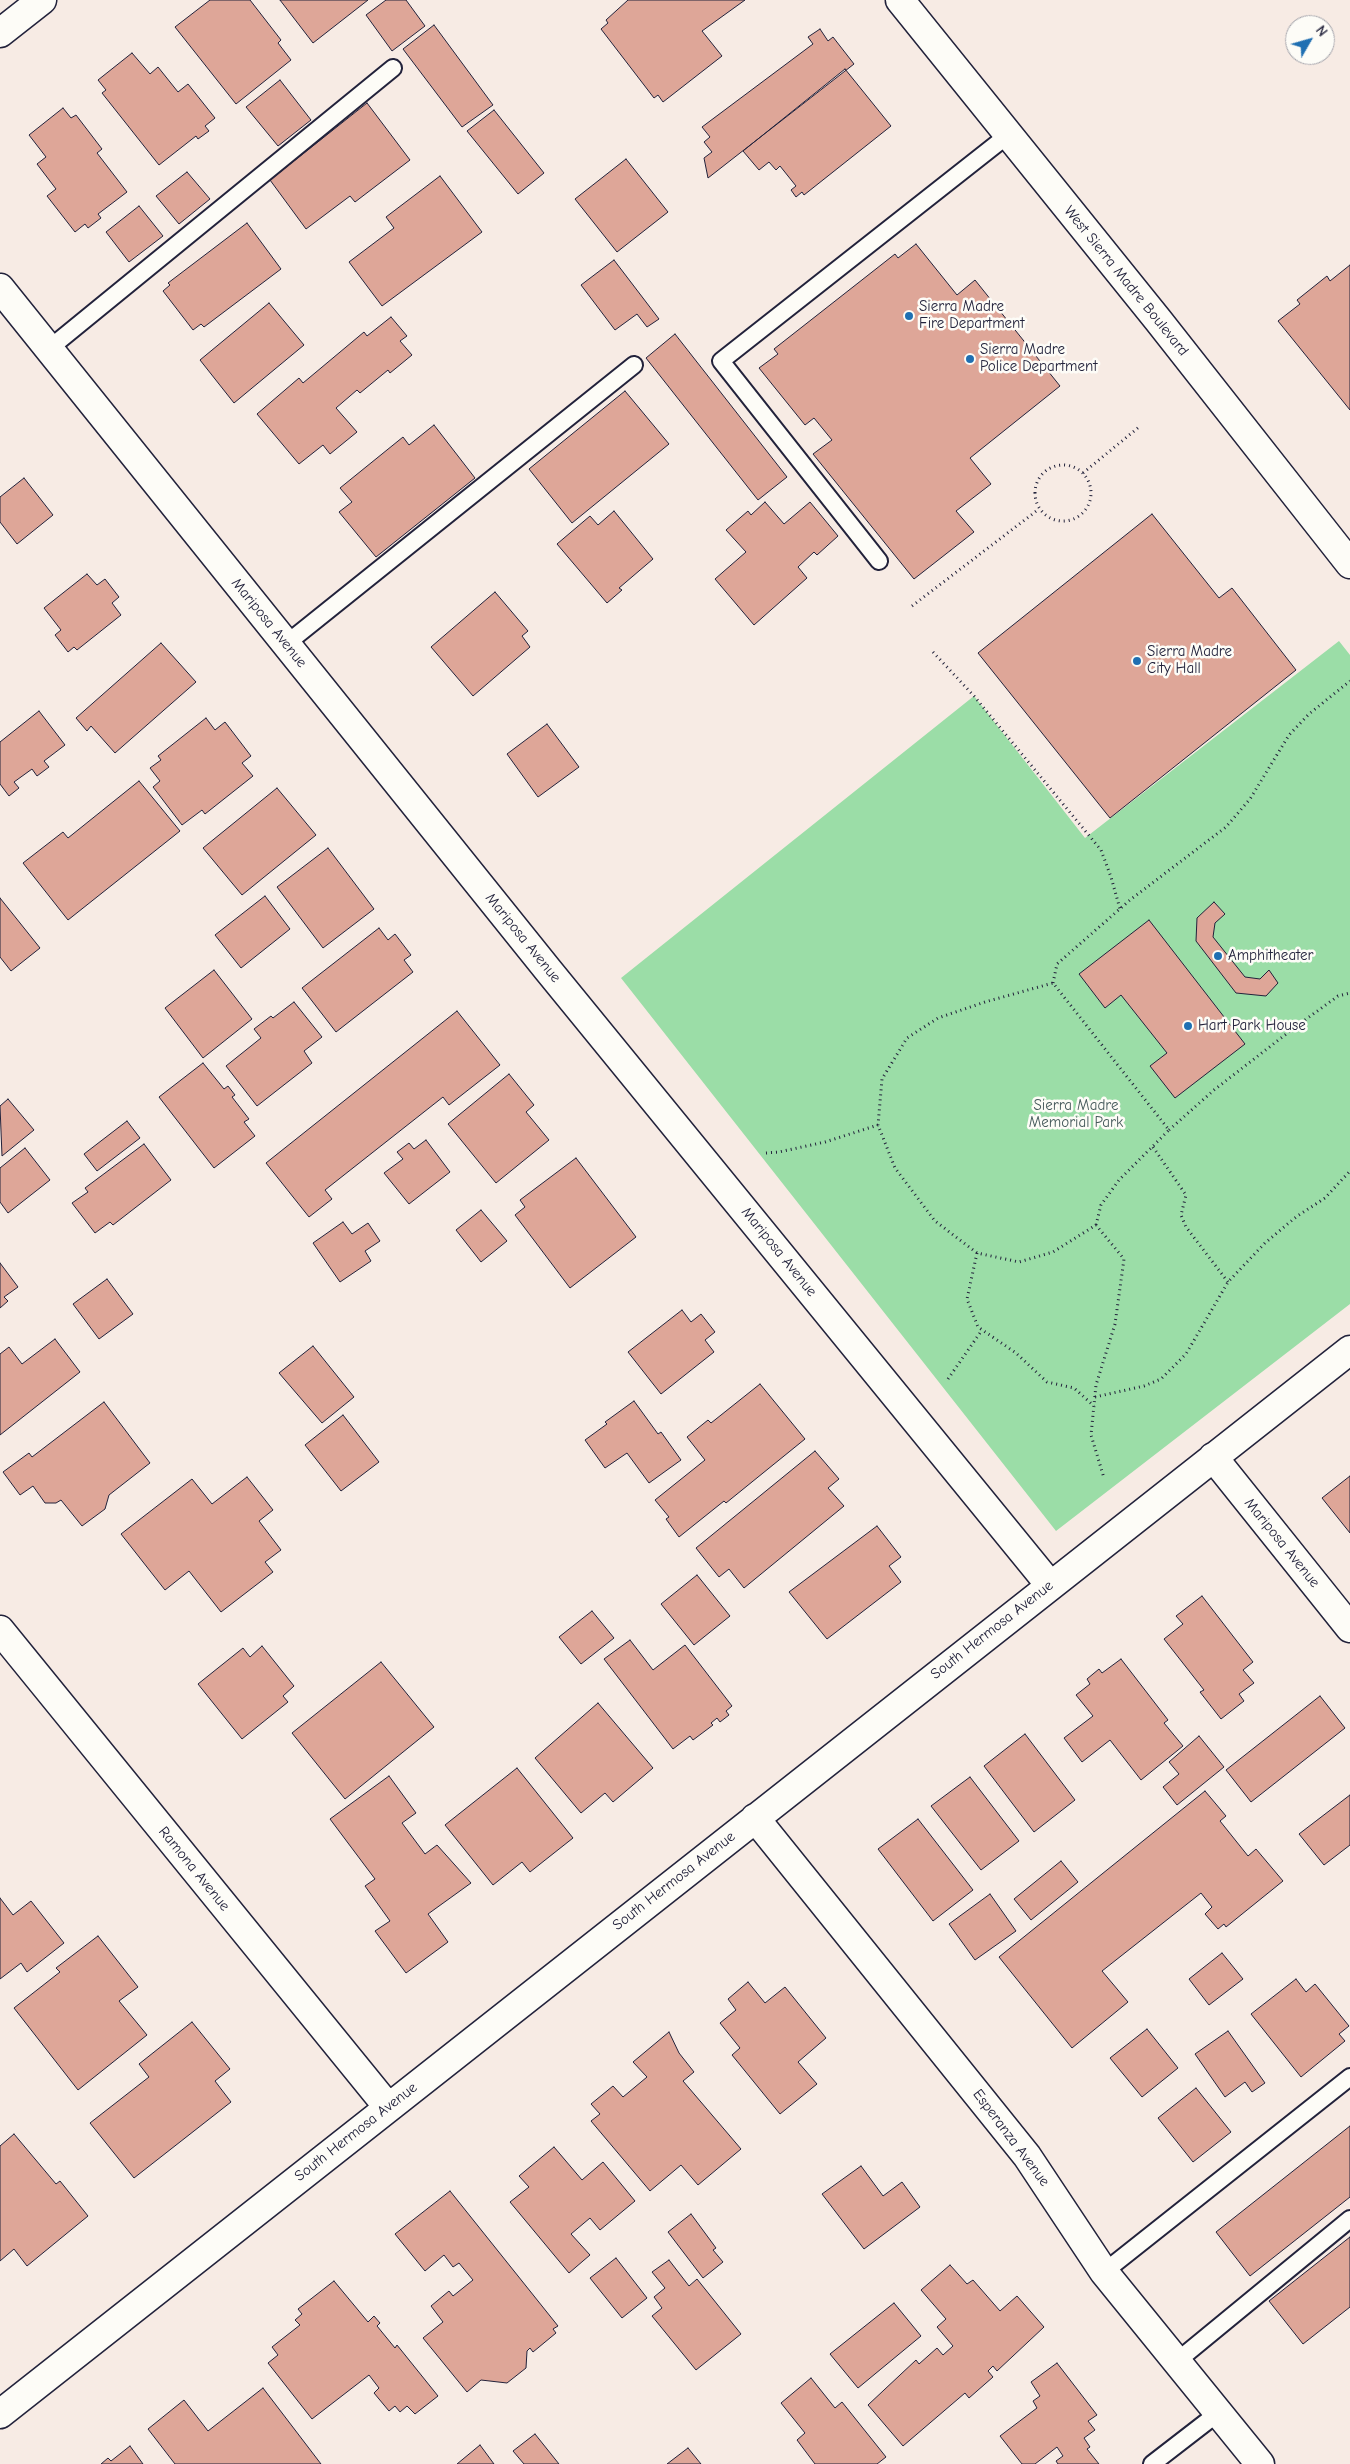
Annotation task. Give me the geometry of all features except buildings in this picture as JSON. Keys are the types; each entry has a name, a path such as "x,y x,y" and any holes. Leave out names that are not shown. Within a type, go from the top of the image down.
{"street":[{"path":"0,33 42,0"},
{"name":"West Sierra Madre Boulevard","path":"900,0 1158,320 1350,564"},
{"name":"Mariposa Avenue","path":"0,288 548,970 1050,1585"},
{"name":"South Hermosa Avenue","path":"0,2414 1350,1350"},
{"name":"Mariposa Avenue","path":"1213,1457 1350,1628"},
{"name":"Ramona Avenue","path":"0,1630 388,2107"},
{"name":"Esperanza Avenue","path":"755,1818 1027,2156 1104,2272 1260,2464"}],"lane":[{"path":"50,348 393,68"},
{"path":"878,561 721,361 1008,135"},
{"path":"286,644 634,365"},
{"path":"1104,2272 1350,2077"},
{"path":"1176,2362 1350,2218"},
{"path":"1152,2464 1218,2412"}],"path":[{"path":"1083,473 1139,427"},
{"path":"1067,464 1083,473 1091,489 1091,499 1081,514 1064,522 1054,520 1039,509 1034,491 1041,474 1058,465 1067,464"},
{"path":"912,606 1039,509"},
{"path":"933,652 974,696 1101,850 1112,877 1120,909"},
{"path":"1052,983 1057,964 1120,909 1226,827 1250,799 1289,734 1309,714 1350,681"},
{"path":"1052,983 938,1018 907,1038 882,1080 878,1125 895,1168 935,1221 977,1253 1019,1262 1053,1252 1096,1225 1101,1205 1119,1180 1168,1130 1214,1090 1294,1028 1338,996 1350,993"},
{"path":"1052,983 1168,1130"},
{"path":"766,1152 779,1152 825,1142 878,1125"},
{"path":"1153,1147 1186,1195 1181,1214 1186,1227 1228,1282"},
{"path":"1095,1397 1144,1386 1161,1379 1186,1354 1228,1282 1265,1242 1296,1217 1326,1198 1350,1171"},
{"path":"1096,1225 1124,1259 1115,1324 1096,1385 1091,1434 1104,1478"},
{"path":"977,1253 967,1298 978,1327 1016,1352 1047,1382 1074,1388 1094,1406"},
{"path":"948,1378 982,1330"}],"green space":[{"name":"Sierra Madre Memorial Park","path":"1339,641 1350,655 1350,1304 1056,1531 621,978 974,696 1085,838"}],"place":[{"name":"Sierra Madre Fire Department","path":"909,316"},
{"name":"Sierra Madre Police Department","path":"970,359"},
{"name":"Sierra Madre City Hall","path":"1137,661"},
{"name":"Amphitheater","path":"1218,956"},
{"name":"Hart Park House","path":"1188,1026"}]}
